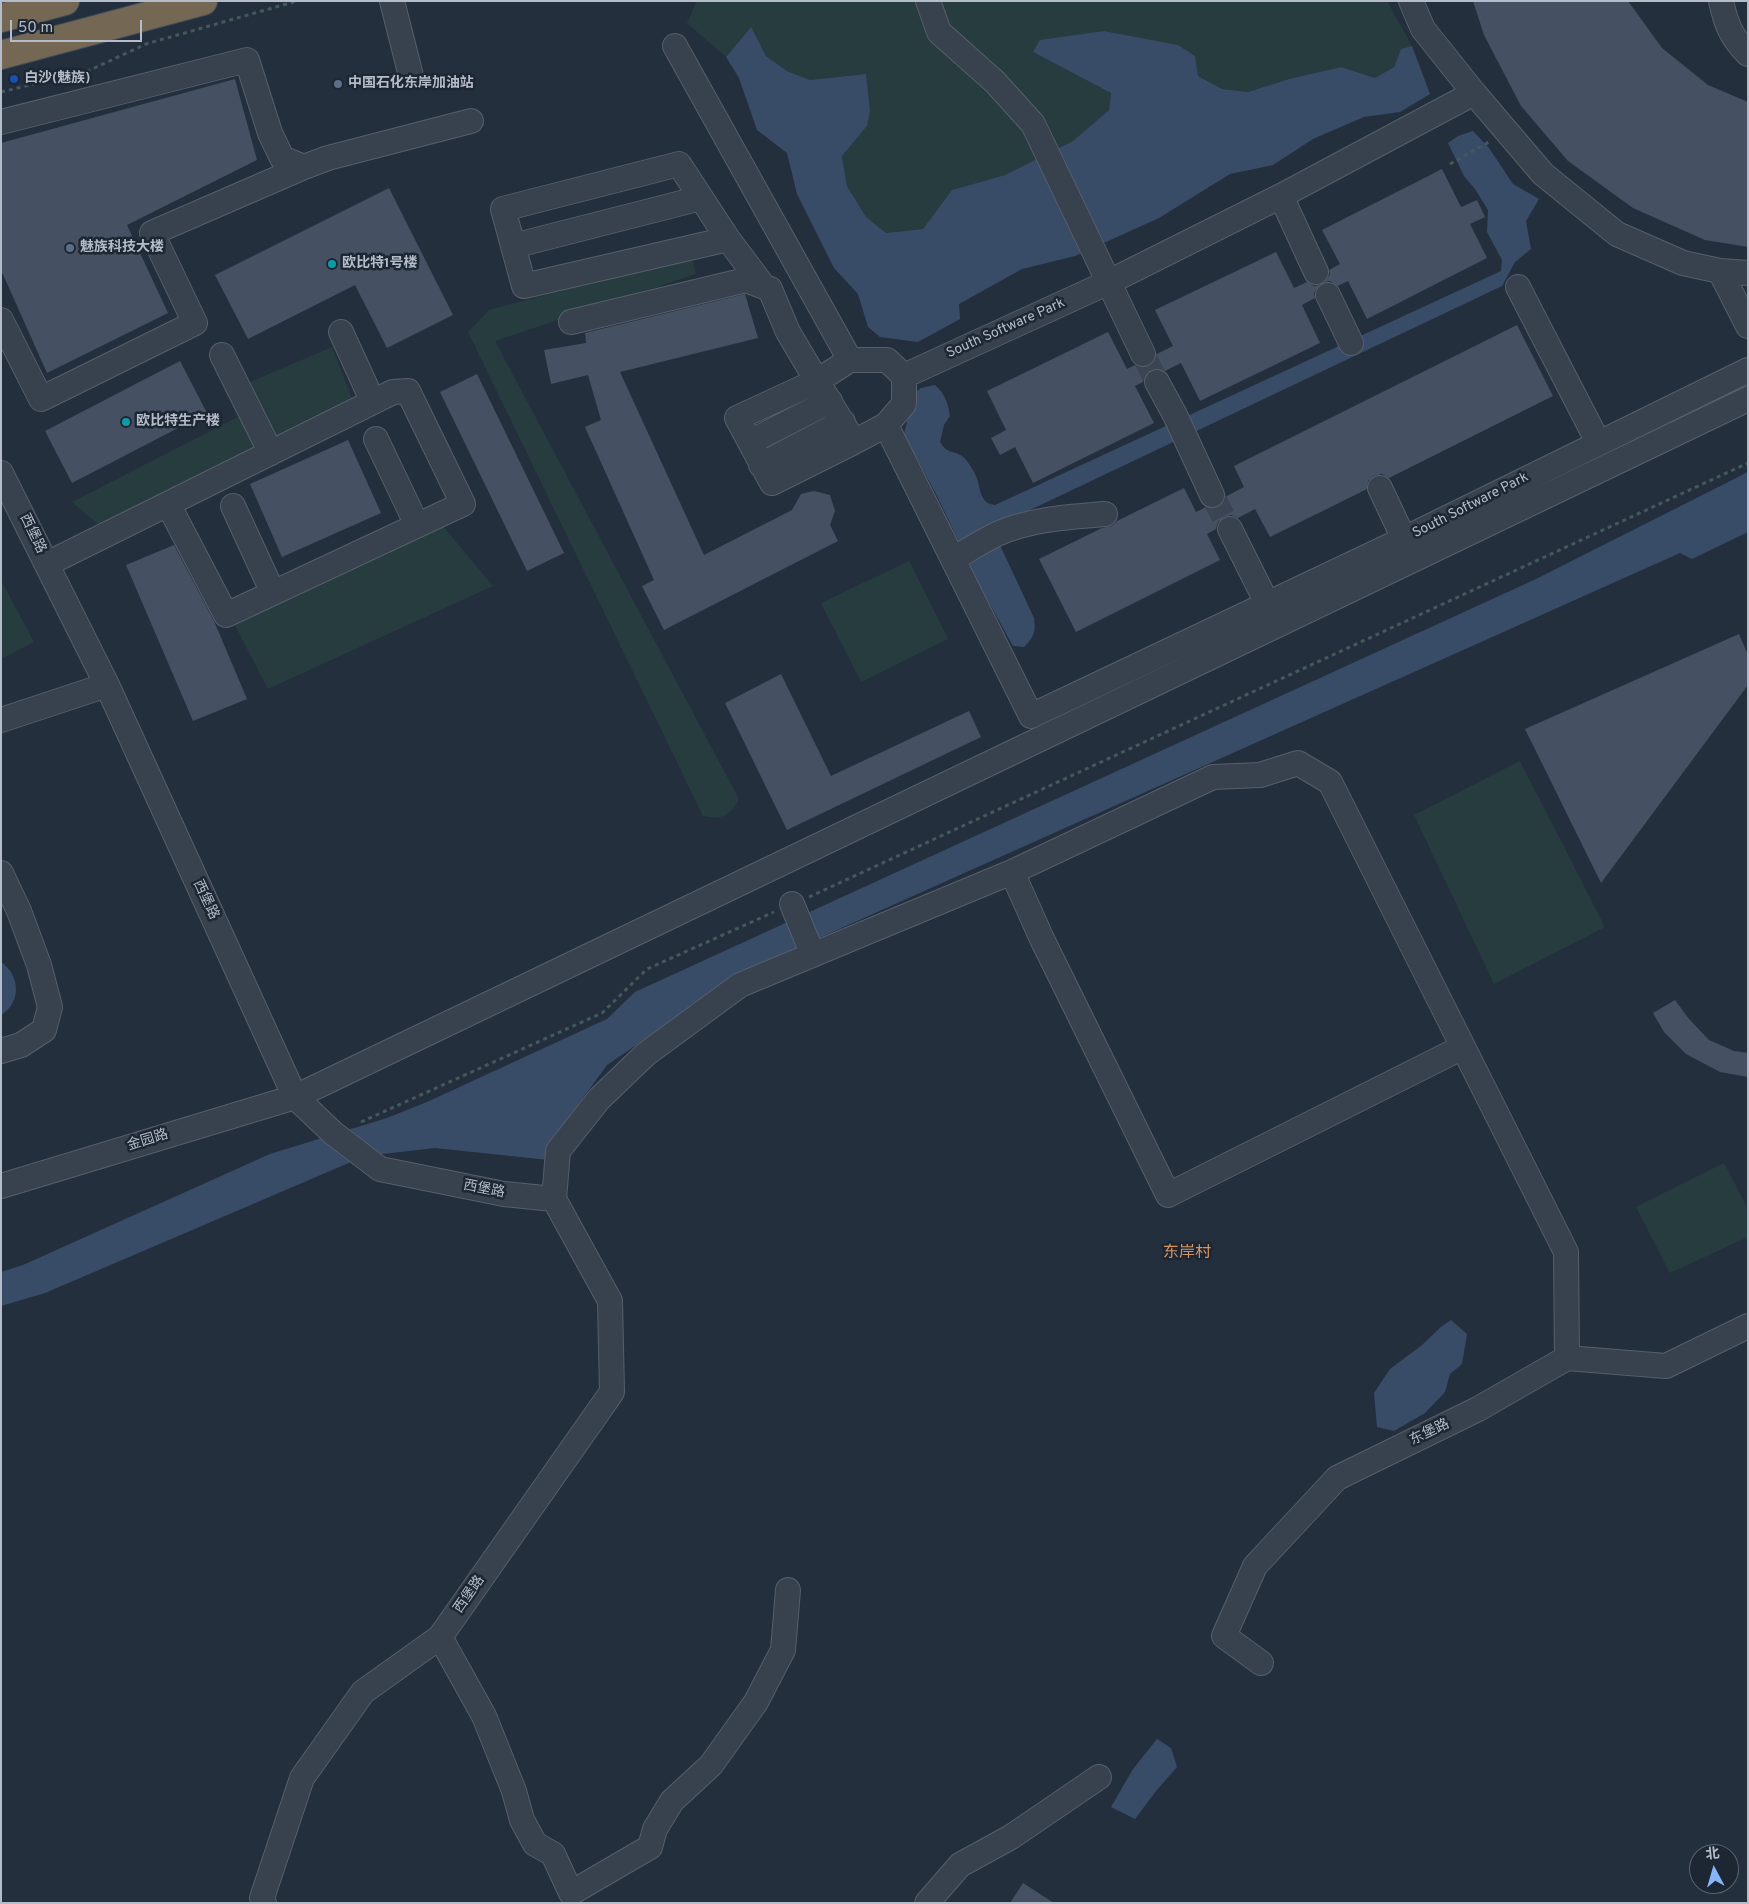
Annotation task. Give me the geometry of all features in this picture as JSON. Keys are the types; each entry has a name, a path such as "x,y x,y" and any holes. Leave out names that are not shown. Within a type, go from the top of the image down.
{"highway":[{"path":"1,18 65,1"},
{"path":"1,55 203,1"}],"street":[{"path":"392,1 411,76"},
{"path":"928,1 939,32 995,82 1032,124 1097,256 1142,354"},
{"path":"1410,1 1423,29 1474,93 1543,174 1617,234 1683,263 1720,271 1748,273"},
{"path":"1721,1 1725,21 1735,41 1748,54"},
{"path":"675,46 850,360"},
{"path":"1,122 247,60 270,133 282,158 304,166"},
{"name":"South Software Park","path":"904,376 1109,282 1281,196 1474,93"},
{"path":"1,320 41,399 194,323 152,233 304,166 471,121"},
{"path":"728,239 524,286 503,209 679,164 728,239 764,286"},
{"path":"1281,196 1316,272"},
{"path":"513,246 701,198"},
{"path":"1720,271 1748,326"},
{"path":"571,322 746,280 764,286 770,289 788,332 848,432"},
{"path":"1518,287 1598,442"},
{"path":"1328,295 1351,343"},
{"path":"341,332 373,402"},
{"path":"222,355 271,453"},
{"path":"850,360 887,360 904,376 904,404 886,425 848,432 761,465 737,418 817,380 850,360"},
{"name":"South Software Park","path":"956,557 1031,716 1404,539 1598,442 1748,370"},
{"path":"1157,382 1175,415 1212,495"},
{"path":"47,564 393,392 408,391 463,504 226,615 168,504"},
{"name":"金园路","path":"1,1186 295,1097 1748,399"},
{"path":"750,442 830,401"},
{"path":"886,425 956,557 998,534 1030,524 1066,517 1105,514"},
{"path":"376,440 417,525"},
{"name":"西堡路","path":"1,473 107,685 295,1097 333,1133 376,1166 504,1194 554,1200 610,1301 612,1392 440,1637 363,1692 302,1778 262,1898 264,1903"},
{"path":"1380,488 1404,539"},
{"path":"233,506 273,593"},
{"path":"1230,529 1267,603"},
{"path":"1,720 107,685"},
{"path":"554,1200 558,1151 599,1099 646,1054 740,986 1012,872 1213,776 1260,775 1298,763 1330,782 1566,1252 1567,1358 1666,1366 1748,1326"},
{"path":"1012,872 1042,939 1168,1195 1463,1047"},
{"path":"1,873 19,911 39,964 50,1007 44,1030 21,1045 1,1051"},
{"path":"792,904 813,955"},
{"name":"东堡路","path":"1261,1663 1224,1636 1255,1566 1337,1478 1478,1409 1567,1358"},
{"path":"440,1637 484,1716 514,1791 522,1820 535,1844 553,1854 571,1893 650,1847 656,1829 672,1801 711,1765 756,1702 783,1650 788,1590"},
{"path":"927,1903 960,1865 1011,1837 1099,1777"}],"path":[{"path":"1,92 88,71 146,44 297,1"},
{"path":"1450,164 1488,143"},
{"path":"361,1122 602,1013 646,969 792,904 1748,463"}],"green space":[{"path":"697,1 1387,1 1412,46 1401,49 1394,67 1375,78 1341,67 1289,79 1248,92 1222,89 1198,76 1195,56 1178,45 1104,31 1033,52 1111,93 1109,110 1073,141 1005,175 952,190 923,229 886,233 866,217 847,186 842,156 867,126 866,74 810,80 787,71 766,56 750,28 726,57 687,23"},
{"path":"691,256 696,274 495,341 739,799 729,813 720,817 703,816 468,332 489,310"},
{"path":"332,347 353,401 101,527 72,502 259,406 250,382"},
{"path":"436,518 493,586 268,689 232,620"},
{"path":"909,561 948,639 861,682 821,603"},
{"path":"1,580 34,642 1,659"},
{"path":"1520,761 1605,927 1494,984 1414,815"},
{"path":"1724,1163 1748,1209 1748,1237 1670,1273 1636,1207"}],"water":[{"path":"751,27 766,56 787,71 810,80 866,74 870,111 867,126 842,156 847,186 866,217 886,233 923,229 952,190 1005,175 1073,141 1109,110 1111,93 1033,52 1040,40 1104,31 1178,45 1195,56 1198,76 1222,89 1248,92 1289,79 1341,67 1375,78 1394,67 1401,49 1412,46 1430,94 1400,112 1364,117 1313,139 1273,165 1230,174 1159,218 1075,256 1022,269 959,304 960,319 918,342 880,337 868,327 858,294 834,268 797,194 787,153 757,130 739,78 726,57"},
{"path":"1473,131 1489,148 1513,184 1539,199 1526,221 1531,249 1515,262 1502,286 992,528 1034,618 1034,634 1030,640 1024,647 1013,646 980,586 938,498 904,434 914,393 921,388 935,385 944,395 950,416 944,425 940,442 946,449 966,459 972,468 985,501 995,505 1501,271 1502,260 1487,232 1488,210 1464,176 1448,143 1458,136"},
{"path":"1748,472 1748,532 1692,559 1680,553 743,972 607,1065 564,1124 549,1160 435,1148 365,1156 45,1293 1,1306 1,1272 23,1265 270,1154 387,1118 427,1102 607,1019 635,992 1536,579"},
{"path":"1,962 12,974 16,988 13,1003 1,1015"},
{"path":"1451,1320 1467,1334 1462,1364 1450,1374 1445,1392 1425,1413 1394,1431 1377,1427 1374,1393 1390,1369"},
{"path":"1157,1739 1171,1748 1177,1767 1135,1819 1111,1807 1133,1769"}],"building":[{"path":"1473,1 1628,1 1662,48 1708,85 1748,102 1748,247 1705,240 1633,208 1568,161 1521,106 1484,35"},
{"name":"魅族科技大楼","path":"235,79 257,160 127,225 168,313 47,373 1,270 1,143"},
{"path":"1442,169 1461,207 1477,200 1485,217 1470,224 1487,258 1367,319 1348,281 1338,286 1330,281 1325,282 1330,274 1329,270 1340,264 1322,230"},
{"name":"欧比特1号楼","path":"389,188 453,315 387,348 355,285 248,339 215,275"},
{"path":"1276,252 1294,288 1307,282 1314,286 1319,285 1314,293 1315,298 1302,305 1320,343 1200,401 1181,363 1165,371 1158,368 1151,370 1145,375 1143,382 1135,386 1154,423 1033,483 1015,447 1000,455 991,438 1006,430 987,391 1108,332 1127,369 1135,365 1141,368 1149,366 1155,361 1157,354 1173,346 1155,310"},
{"path":"745,294 758,338 620,372 704,555 792,510 801,494 814,491 830,495 835,511 830,525 838,541 664,630 642,586 654,580 585,427 601,420 588,375 551,384 544,350 586,343 585,333"},
{"path":"1517,325 1553,396 1389,478 1382,474 1374,476 1368,481 1367,489 1270,537 1255,509 1238,518 1231,515 1224,517 1218,522 1216,529 1207,534 1220,560 1076,632 1039,559 1102,528 1112,526 1117,521 1184,488 1196,512 1206,507 1211,509 1218,507 1223,503 1225,497 1244,487 1234,466"},
{"name":"欧比特生产楼","path":"180,361 207,413 72,483 45,431"},
{"path":"477,374 564,553 527,571 440,392"},
{"path":"348,440 381,513 282,557 250,484"},
{"path":"174,545 214,621 247,699 193,721 126,565"},
{"path":"1739,634 1748,655 1748,685 1601,883 1525,729"},
{"path":"781,674 831,776 969,711 981,737 787,830 725,703"},
{"path":"1675,1000 1689,1019 1709,1040 1734,1051 1748,1053 1748,1077 1720,1072 1686,1054 1664,1032 1653,1013"},
{"path":"1023,1883 1054,1903 1010,1903"}],"tunnel":[{"path":"1143,354 1157,382"},
{"path":"1212,495 1230,529"}],"place":[{"name":"白沙(魅族)","path":"14,79"},
{"name":"中国石化东岸加油站","path":"338,84"},
{"name":"魅族科技大楼","path":"70,248"},
{"name":"欧比特1号楼","path":"332,264"},
{"name":"欧比特生产楼","path":"126,422"}],"district":[{"name":"东岸村","path":"1187,1254"}]}
